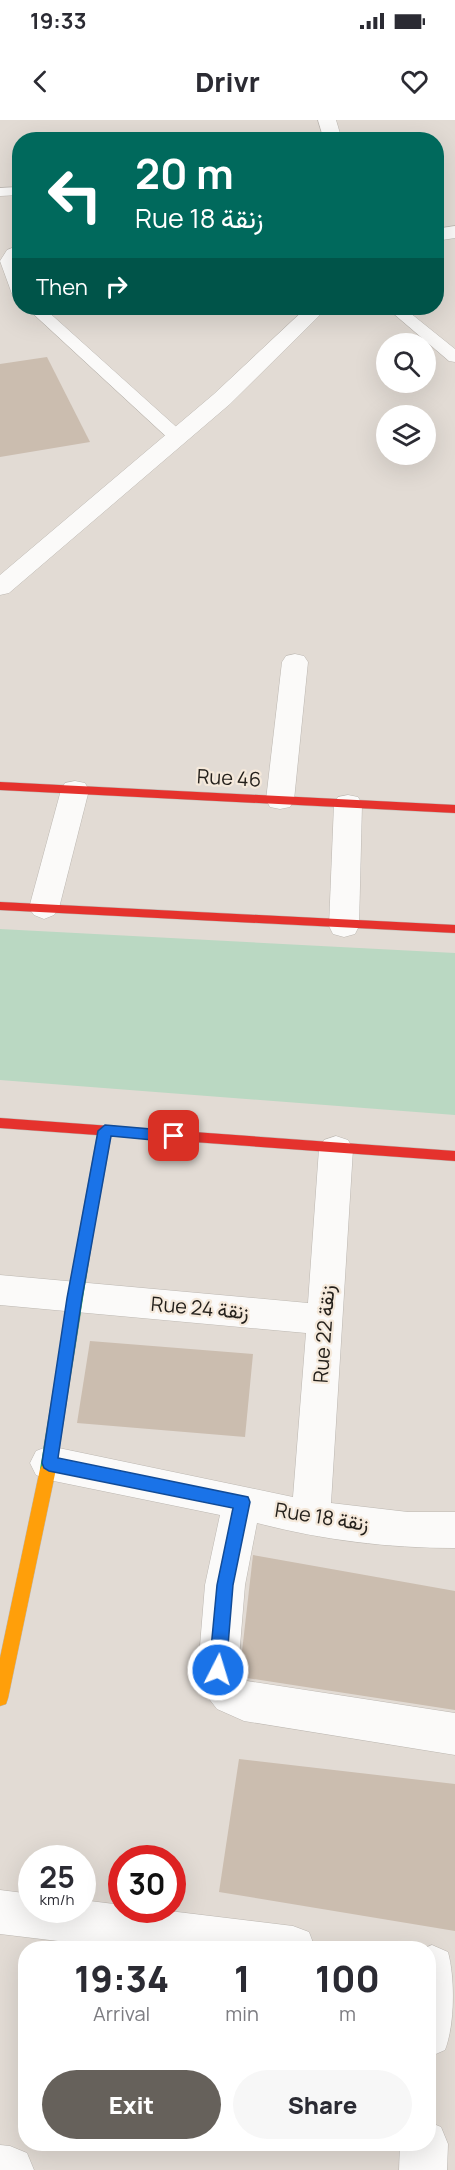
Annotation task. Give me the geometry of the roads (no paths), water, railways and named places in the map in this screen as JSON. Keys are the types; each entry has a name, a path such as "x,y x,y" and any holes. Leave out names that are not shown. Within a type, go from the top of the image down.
{"street":[{"path":"0,588 222,399 310,315"},
{"path":"280,800 295,662"},
{"name":"Rue 46","path":"0,786 455,809"},
{"path":"44,908 75,790"},
{"path":"344,926 348,804"},
{"path":"0,906 344,926 455,930"},
{"path":"0,1123 455,1156"},
{"path":"0,1698 49,1463 75,1298 105,1131"},
{"name":"Rue 22 زنقة","path":"310,1519 336,1149"},
{"name":"Rue 24 زنقة","path":"0,1290 325,1320"},
{"name":"Rue 18 زنقة","path":"49,1463 242,1502 310,1519 408,1530 455,1530"},
{"path":"242,1502 225,1585 218,1670 224,1686 232,1695 244,1701 455,1734"},
{"path":"0,1912 236,1941"},
{"path":"436,1988 439,1969"},
{"path":"423,2170 424,2151"},
{"path":"0,2169 10,2170"}],"lane":[{"path":"12,253 8,261 12,272"},
{"path":"43,315 176,436"},
{"path":"404,315 455,357"}]}
